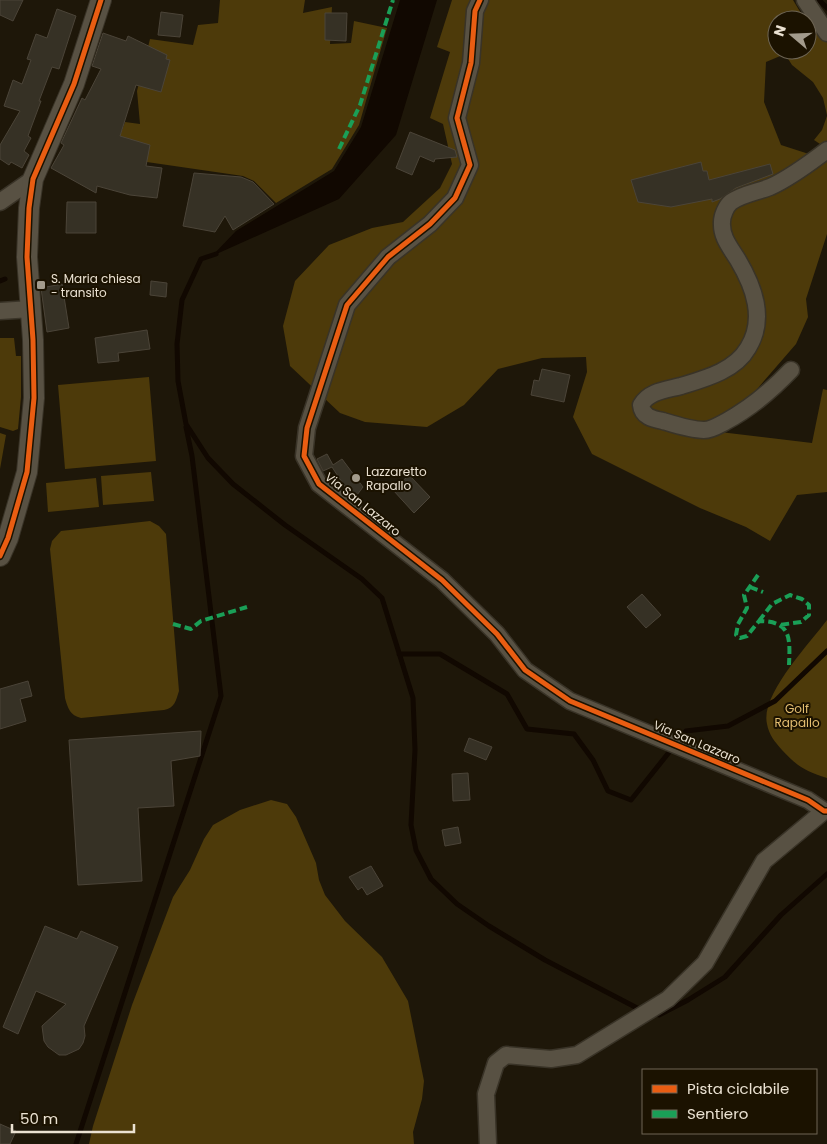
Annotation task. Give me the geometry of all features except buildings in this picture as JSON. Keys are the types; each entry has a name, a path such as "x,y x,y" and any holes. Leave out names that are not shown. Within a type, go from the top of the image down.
{"street":[{"path":"0,556 8,538 27,472 34,398 27,257 29,208 33,179 74,84 101,0"},
{"name":"Via San Lazzaro","path":"480,0 476,11 471,63 457,118 470,165 454,198 430,224 388,257 347,305 307,428 304,456 319,484 442,580 497,634 525,670 570,701 808,800 826,811 764,861 705,963 668,999 577,1055 551,1059 506,1055 496,1063 486,1094 488,1144"},
{"path":"806,0 827,33"},
{"path":"791,370 774,388 743,412 714,428 705,430 656,420 641,411 641,405 648,396 692,383 735,364 748,349 757,330 757,313 754,294 744,270 724,237 722,220 726,208 729,203 740,197 772,186 809,164 827,150"},
{"path":"0,202 33,179"},
{"path":"0,311 31,309"}],"green space":[{"path":"220,0 305,0 303,13 332,7 330,44 351,43 354,21 387,28 359,125 332,169 276,203 254,181 243,176 133,160 118,141 125,122 140,124 137,91 150,39 193,45 198,25 218,23"},
{"path":"452,0 793,0 799,10 767,10 767,60 771,60 766,62 764,102 781,145 812,155 820,144 814,140 822,130 827,116 827,234 806,299 808,317 796,344 720,432 812,443 823,389 827,390 827,492 797,495 770,541 746,527 700,508 592,454 573,417 587,372 586,357 542,358 498,369 464,405 427,427 365,422 340,413 290,366 283,326 295,281 329,245 372,228 403,222 440,188 452,164 443,124 430,118 450,52 437,47"},
{"path":"817,22 827,22 827,115 823,98 813,82 792,65 789,60 817,60"},
{"path":"0,338 14,338 16,356 21,356 21,397 18,429 13,431 0,427"},
{"path":"149,377 156,461 65,469 58,385"},
{"path":"0,433 6,435 0,469"},
{"path":"151,472 154,501 103,505 101,476"},
{"path":"96,478 99,507 48,512 46,483"},
{"path":"150,521 159,526 166,534 179,691 177,697 173,705 164,710 77,717 70,711 65,698 50,549 52,541 61,531"},
{"name":"Golf Rapallo","path":"827,620 827,778 802,768 782,750 769,732 767,712 778,684"},
{"path":"271,800 287,804 296,817 316,863 319,880 325,895 345,921 382,957 408,1001 424,1081 422,1099 413,1132 414,1144 89,1144 132,1005 173,897 190,870 204,839 213,825 240,810"}],"shaded area":[{"path":"400,0 437,0 396,135 339,199 212,256 236,231 334,171 361,127"}],"waterway":[{"path":"819,0 827,8"},
{"path":"216,254 201,259 182,300 177,344 178,381 186,424 208,458 233,484 285,525 362,579 382,598 413,698 415,750 411,825 416,850 431,879 457,904 489,926 545,960 639,1009"},
{"path":"0,281 5,279"},
{"path":"76,1144 221,696 192,456 186,427"},
{"path":"399,654 440,654 507,694 527,729 574,734 593,760 608,791 631,800 686,731 728,726 775,701 827,651"},
{"path":"656,1014 659,1015 688,1000 725,977 781,915 827,874"}],"marked path":[{"path":"339,149 360,105 393,0"},
{"path":"758,575 744,595 747,608 738,624 736,635 740,638 747,636 759,621 778,624 787,633 789,640 789,665"},
{"path":"750,587 763,592"},
{"path":"759,621 772,604 790,595 802,599 809,605 809,615 801,622 779,625"},
{"path":"173,624 191,629 201,621 247,607"}],"cycle path":[{"path":"0,556 8,538 27,472 34,398 33,340 27,257 29,208 33,179 74,84 101,0"},
{"path":"480,0 475,11 471,63 457,118 470,165 455,198 430,224 388,257 347,305 307,428 304,456 319,484 442,580 497,634 525,670 570,701 808,800 824,811 827,811"}],"place":[{"name":"S. Maria chiesa - transito","path":"41,285"},
{"name":"Lazzaretto Rapallo","path":"356,478"}]}
